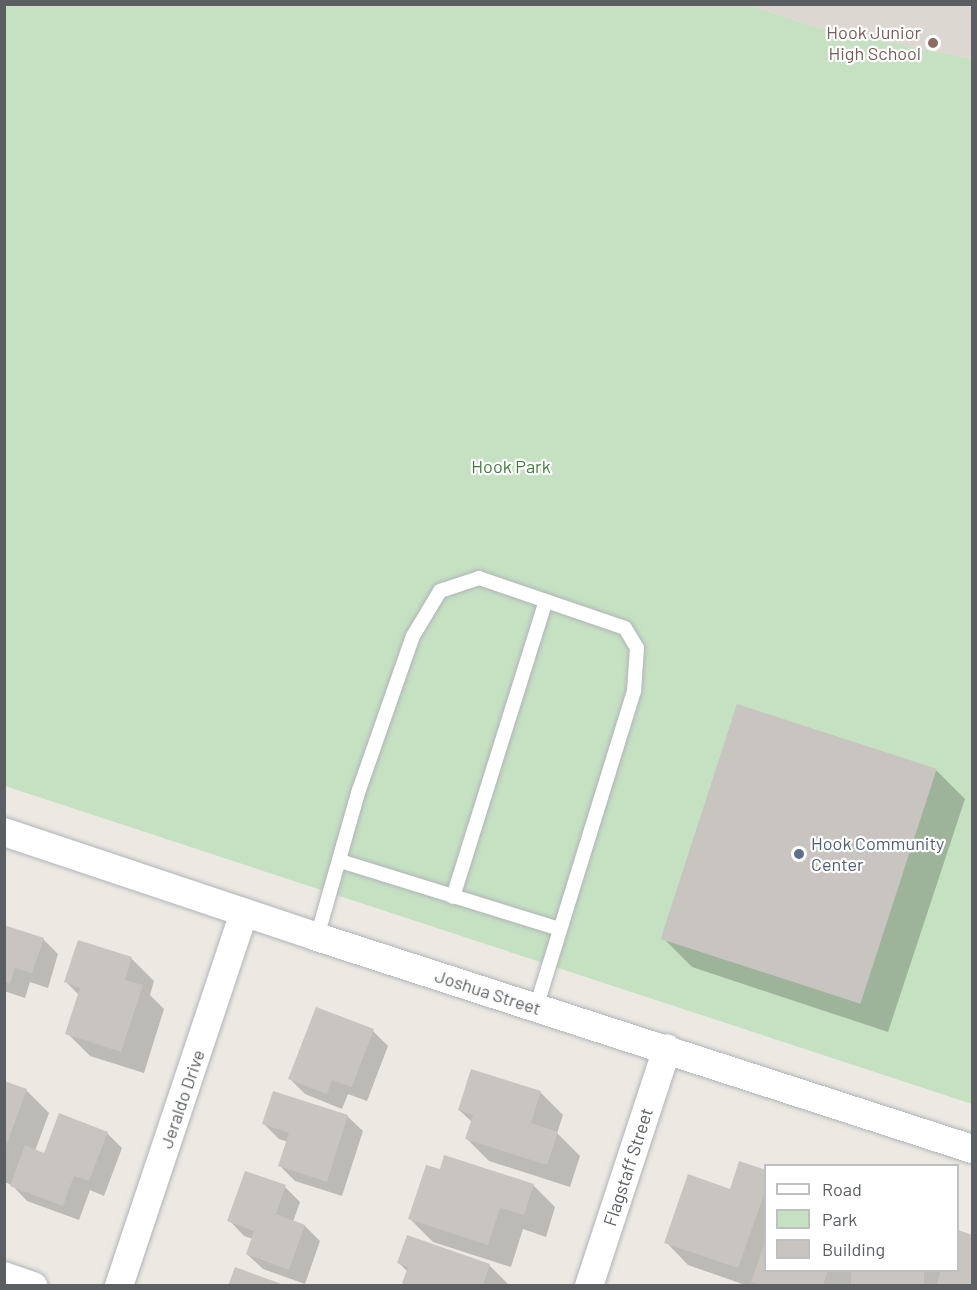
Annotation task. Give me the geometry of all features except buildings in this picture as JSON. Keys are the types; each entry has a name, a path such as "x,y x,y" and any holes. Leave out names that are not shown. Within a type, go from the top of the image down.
{"street":[{"name":"Joshua Street","path":"4,832 317,937 972,1149"},
{"name":"Jeraldo Drive","path":"119,1286 244,912"},
{"name":"Flagstaff Street","path":"589,1286 667,1049"},
{"path":"4,1276 33,1286"}],"lane":[{"path":"317,937 359,790 413,636 440,591 479,578 625,628 637,648 634,691 536,1008"},
{"path":"453,897 546,601"},
{"path":"340,861 560,929"}],"shaded area":[{"name":"Hook Junior High School","path":"748,5 972,5 972,59 815,27"}],"green space":[{"name":"Hook Park","path":"5,5 748,5 815,27 972,59 972,1104 5,786"}],"place":[{"name":"Hook Junior High School","path":"933,43"},
{"name":"Hook Community Center","path":"799,854"}]}
